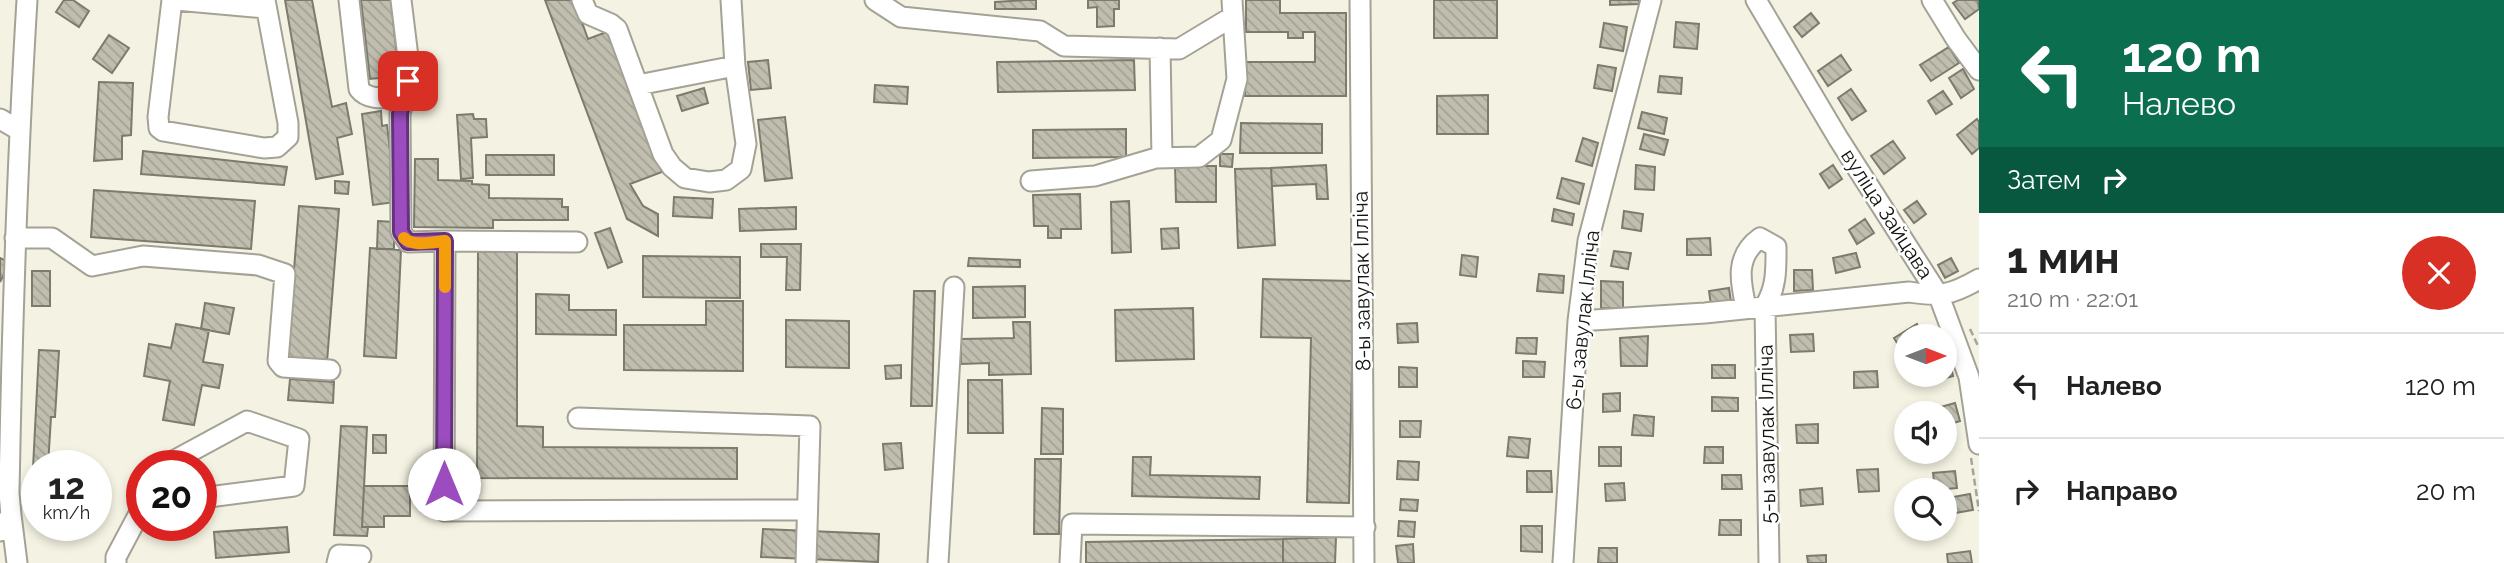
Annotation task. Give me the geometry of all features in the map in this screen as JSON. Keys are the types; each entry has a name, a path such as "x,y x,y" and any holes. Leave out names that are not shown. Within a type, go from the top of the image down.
{"street":[{"path":"17,563 6,523 4,490 6,313 15,238 27,0"},
{"path":"174,0 265,4 288,122 288,136 277,147 264,148 163,131 159,128 158,117 174,0"},
{"path":"349,0 359,89 366,96 404,97"},
{"path":"401,0 408,57 408,81 400,114 401,232 408,242 577,242"},
{"path":"582,0 591,16 617,29 663,154 672,167 685,178 709,182 726,180 741,169 746,144 735,66 731,0"},
{"path":"875,0 901,17 1040,31 1064,46 1179,49 1232,9"},
{"name":"8-ы завулак Ілліча","path":"1360,0 1364,563"},
{"name":"вуліца Зайцава","path":"1756,0 1838,138 1939,296 1976,399 1979,444"},
{"path":"1932,0 1979,70"},
{"name":"6-ы завулак Ілліча","path":"1563,563 1578,321 1588,241 1650,1"},
{"path":"1031,181 1095,176 1162,158 1199,157 1221,140 1237,79 1232,9"},
{"path":"1160,48 1162,158"},
{"path":"638,85 735,66"},
{"path":"0,119 19,130"},
{"path":"15,238 52,238 92,266 143,256 258,265 285,274 278,361 283,367 330,370"},
{"path":"445,241 444,511 807,510"},
{"path":"1578,321 1705,313 1909,292 1939,296 1964,288 1979,279"},
{"path":"938,563 954,287"},
{"name":"5-ы завулак Ілліча","path":"1756,306 1769,563"},
{"path":"578,418 810,426 806,563"},
{"path":"194,450 247,421 299,439 294,485 217,496"},
{"path":"1070,563 1072,524 1365,527"},
{"path":"116,563 126,539"},
{"path":"337,563 339,555 361,556"}],"building":[{"path":"64,0 73,0 89,11 79,27 56,12"},
{"path":"285,0 312,0 332,107 346,103 352,134 337,138 343,174 316,179"},
{"path":"361,0 391,0 399,76 370,79"},
{"path":"545,0 574,0 588,39 609,31 662,172 630,184 643,206 658,214 658,236 627,219"},
{"path":"1036,0 1036,9 995,9 995,2"},
{"path":"1088,0 1119,0 1119,9 1114,9 1114,26 1097,27 1097,7 1088,8"},
{"path":"1246,0 1280,0 1280,13 1346,13 1346,96 1245,96 1245,62 1315,62 1315,32 1303,32 1303,38 1288,38 1288,32 1246,32"},
{"path":"1434,0 1497,0 1497,38 1434,38"},
{"path":"1610,0 1639,0 1639,4 1610,5"},
{"path":"1958,0 1978,0 1979,9 1965,19 1953,3"},
{"path":"1811,13 1819,23 1802,37 1794,27"},
{"path":"1676,22 1699,24 1697,49 1674,47"},
{"path":"1604,23 1627,27 1623,51 1600,47"},
{"path":"109,35 129,48 112,73 93,59"},
{"path":"1949,47 1959,63 1931,81 1920,65"},
{"path":"1841,55 1851,70 1828,86 1818,71"},
{"path":"768,60 771,88 751,90 748,62"},
{"path":"1134,60 1135,90 998,92 997,62"},
{"path":"1598,65 1616,68 1612,91 1594,88"},
{"path":"1963,69 1974,89 1961,98 1949,78"},
{"path":"1660,76 1682,78 1681,94 1658,92"},
{"path":"99,82 133,83 131,135 122,136 122,159 94,161"},
{"path":"875,85 908,87 907,104 874,102"},
{"path":"704,88 708,103 682,111 677,96"},
{"path":"1851,89 1866,111 1852,120 1838,98"},
{"path":"1943,91 1952,104 1936,114 1928,101"},
{"path":"1488,95 1488,134 1437,134 1437,96"},
{"path":"381,111 382,126 387,125 396,202 373,205 362,114"},
{"path":"1642,112 1667,118 1664,134 1638,128"},
{"path":"473,114 474,119 486,119 487,137 471,138 473,178 461,179 457,115"},
{"path":"785,117 792,178 765,181 758,120"},
{"path":"1977,119 1979,148 1972,154 1957,135"},
{"path":"1241,123 1322,124 1322,153 1240,153"},
{"path":"1126,129 1126,157 1033,158 1033,130"},
{"path":"1644,134 1668,140 1664,155 1640,149"},
{"path":"1583,138 1598,143 1592,166 1576,161"},
{"path":"1893,141 1905,158 1884,174 1871,156"},
{"path":"143,151 287,167 284,185 141,174"},
{"path":"1220,154 1233,154 1232,167 1220,166"},
{"path":"486,155 554,155 554,175 486,175"},
{"path":"415,159 438,159 438,180 472,181 472,184 489,185 489,198 562,199 562,207 568,207 568,220 493,220 493,228 414,227"},
{"path":"1326,165 1328,199 1317,199 1316,184 1272,186 1271,168"},
{"path":"1636,165 1655,167 1654,190 1635,189"},
{"path":"1833,165 1842,179 1829,188 1820,174"},
{"path":"1175,166 1216,166 1216,202 1176,202"},
{"path":"1271,168 1275,245 1238,248 1235,169"},
{"path":"1562,178 1584,184 1579,204 1557,198"},
{"path":"335,181 349,182 348,194 335,193"},
{"path":"94,190 255,201 251,249 91,237"},
{"path":"1080,194 1081,229 1061,229 1061,238 1048,238 1048,226 1034,226 1033,195"},
{"path":"674,197 713,199 712,218 673,216"},
{"path":"1129,201 1131,252 1112,253 1111,202"},
{"path":"1917,201 1926,214 1914,223 1904,210"},
{"path":"299,206 339,209 327,362 287,359"},
{"path":"796,207 796,229 740,231 739,209"},
{"path":"1554,209 1574,214 1572,225 1552,221"},
{"path":"1624,211 1643,214 1641,231 1622,228"},
{"path":"1865,219 1874,233 1857,244 1849,230"},
{"path":"378,221 394,222 394,249 377,249"},
{"path":"610,228 622,262 608,268 595,233"},
{"path":"1178,228 1179,248 1162,249 1161,229"},
{"path":"1710,238 1711,255 1687,255 1687,239"},
{"path":"761,244 801,244 800,290 786,290 787,257 761,257"},
{"path":"370,248 401,250 396,358 364,356"},
{"path":"1614,251 1631,253 1628,269 1611,266"},
{"path":"478,252 517,252 517,426 543,427 543,447 737,448 737,479 477,478"},
{"path":"1856,253 1860,267 1836,273 1833,258"},
{"path":"1462,255 1478,257 1476,277 1460,275"},
{"path":"643,256 740,257 740,298 643,297"},
{"path":"0,258 10,263 0,282"},
{"path":"969,258 1020,260 1020,267 968,266"},
{"path":"1951,258 1958,271 1945,278 1938,265"},
{"path":"1794,270 1812,270 1813,290 1794,291"},
{"path":"32,271 50,271 50,306 32,306"},
{"path":"1539,274 1564,276 1563,293 1537,291"},
{"path":"1263,279 1354,281 1349,503 1307,502 1311,338 1261,337"},
{"path":"1601,281 1623,282 1623,309 1601,308"},
{"path":"1025,286 1025,317 973,318 973,287"},
{"path":"1729,288 1731,302 1711,305 1709,291"},
{"path":"914,291 935,291 932,406 911,406"},
{"path":"536,294 569,295 569,310 616,310 616,335 536,334"},
{"path":"706,301 743,301 743,371 624,370 624,325 706,325"},
{"path":"205,303 234,308 229,334 201,329"},
{"path":"1193,308 1194,359 1116,361 1115,310"},
{"path":"786,320 849,321 849,368 786,367"},
{"path":"1013,322 1030,322 1031,374 989,375 989,363 961,364 961,339 1014,338"},
{"path":"1417,323 1418,342 1398,343 1397,324"},
{"path":"176,324 209,330 203,362 223,365 219,388 202,385 194,425 163,420 170,381 144,376 149,344 171,348"},
{"path":"1813,334 1814,351 1791,352 1790,335"},
{"path":"1648,336 1647,366 1621,366 1620,338"},
{"path":"1517,338 1537,338 1536,354 1516,353"},
{"path":"39,350 59,351 55,417 51,417 49,450 34,450"},
{"path":"1523,361 1545,362 1544,377 1523,377"},
{"path":"901,365 901,378 886,379 885,366"},
{"path":"1712,365 1735,365 1735,378 1712,378"},
{"path":"1399,367 1417,368 1417,387 1399,387"},
{"path":"1877,371 1878,387 1854,388 1854,372"},
{"path":"290,379 334,382 333,403 288,400"},
{"path":"968,380 1002,380 1003,433 968,433"},
{"path":"1620,393 1620,411 1603,412 1603,394"},
{"path":"1712,397 1738,398 1738,411 1712,411"},
{"path":"1042,408 1063,409 1063,454 1041,454"},
{"path":"1634,415 1654,417 1653,436 1632,435"},
{"path":"1400,421 1421,421 1420,437 1400,437"},
{"path":"1818,424 1818,443 1797,443 1796,425"},
{"path":"341,426 367,427 362,527 368,527 367,536 334,535"},
{"path":"373,435 386,435 386,453 373,453"},
{"path":"1509,437 1530,439 1528,458 1507,456"},
{"path":"901,443 903,468 885,470 883,444"},
{"path":"1599,447 1621,447 1621,466 1599,466"},
{"path":"1705,447 1723,447 1723,463 1704,463"},
{"path":"1133,457 1151,457 1150,475 1260,477 1259,499 1132,496"},
{"path":"1035,459 1061,459 1059,534 1034,534"},
{"path":"1398,461 1419,462 1418,480 1397,479"},
{"path":"1878,469 1879,491 1859,492 1857,470"},
{"path":"1527,471 1551,471 1552,492 1527,492"},
{"path":"1955,471 1956,478 1934,478 1933,473"},
{"path":"1722,475 1741,475 1742,489 1722,489"},
{"path":"1624,483 1625,500 1606,501 1605,484"},
{"path":"364,486 410,486 410,516 384,516 384,527 362,527"},
{"path":"1822,488 1823,504 1801,506 1800,490"},
{"path":"1970,494 1973,510 1957,513 1957,496"},
{"path":"1401,499 1418,500 1417,511 1400,510"},
{"path":"1720,520 1741,520 1741,535 1719,535"},
{"path":"1399,521 1415,522 1414,537 1398,536"},
{"path":"1521,526 1542,526 1542,552 1521,551"},
{"path":"287,527 289,552 216,558 217,532"},
{"path":"763,529 879,534 878,562 761,557"},
{"path":"1336,537 1335,563 1283,563 1283,539"},
{"path":"1283,539 1283,563 1086,563 1086,542"},
{"path":"1413,544 1414,563 1398,563 1396,546"},
{"path":"1599,548 1617,548 1617,563 1598,563"},
{"path":"1970,551 1972,563 1948,563 1947,554"},
{"path":"1826,555 1826,563 1808,563 1807,556"}],"slow traffic":[{"path":"404,238 413,243 445,241 445,287"}],"route":[{"path":"408,81 400,114 401,232 408,242 445,241 444,484"}]}
